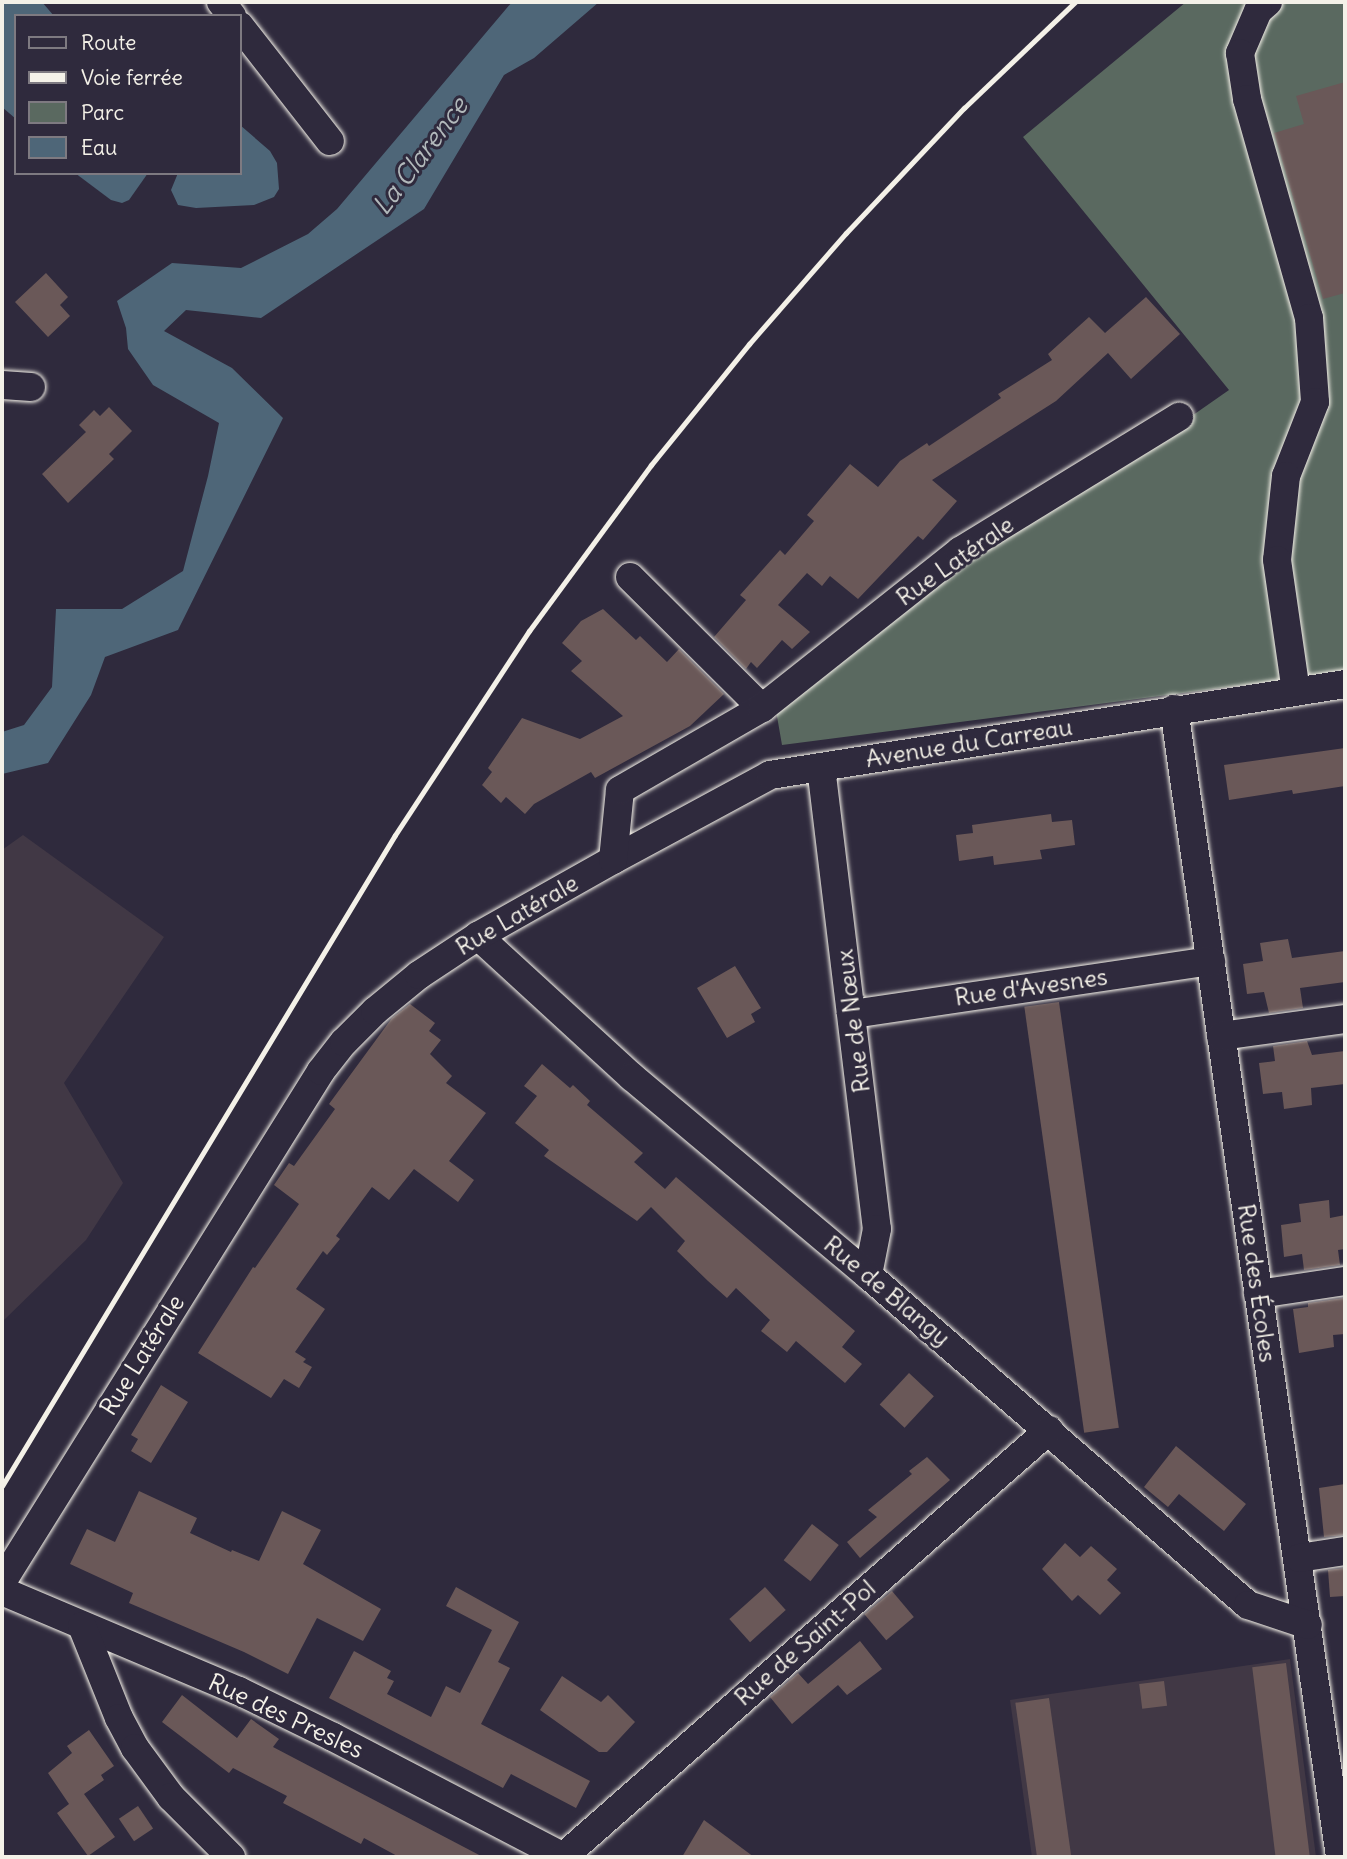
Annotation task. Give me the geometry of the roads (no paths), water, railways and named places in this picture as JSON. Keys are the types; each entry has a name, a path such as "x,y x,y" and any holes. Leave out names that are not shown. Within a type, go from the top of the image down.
{"street":[{"path":"1268,2 1258,11 1240,53 1247,99 1309,318 1315,402 1286,476 1277,560 1296,692"},
{"path":"242,29 330,141"},
{"path":"2,385 32,387"},
{"name":"Rue Latérale","path":"2,1582 115,1396 329,1061 375,1011 419,975 478,936 612,860 620,790 762,708 960,551 1179,417"},
{"path":"630,578 762,708"},
{"name":"Avenue du Carreau","path":"612,860 769,775 1345,684"},
{"name":"Rue des Écoles","path":"1174,709 1258,1294 1340,1816 1340,1857"},
{"name":"Rue de Nœux","path":"821,767 877,1229 868,1275"},
{"name":"Rue de Blangy","path":"478,936 632,1077 1049,1430 1248,1605 1308,1625"},
{"name":"Rue d'Avesnes","path":"852,1014 1211,961"},
{"path":"1222,1036 1345,1019"},
{"path":"1258,1294 1345,1281"},
{"name":"Rue de Saint-Pol","path":"563,1857 1049,1430"},
{"path":"1299,1558 1345,1551"},
{"name":"Rue des Presles","path":"2,1591 239,1692 322,1731 563,1857"},
{"path":"82,1626 118,1718 135,1748 171,1797 231,1857"}],"water":[{"path":"2,2 42,2 52,14 14,14 14,117 2,107"},
{"name":"La Clarence","path":"512,2 599,2 534,58 504,75 424,209 261,318 186,310 164,331 232,368 283,418 178,630 105,657 91,695 48,763 2,774 2,732 24,725 52,687 56,609 122,609 183,571 208,476 219,423 153,385 128,349 126,328 117,301 172,263 241,268 308,234 337,209"},
{"path":"242,127 270,151 277,163 279,189 274,197 254,205 196,208 178,205 171,190 177,175 242,175"},
{"path":"78,175 147,175 129,200 122,203 111,200"}],"railway":[{"path":"2,1486 395,835 529,631 651,465 749,344 846,233 964,108 1075,2"}]}
